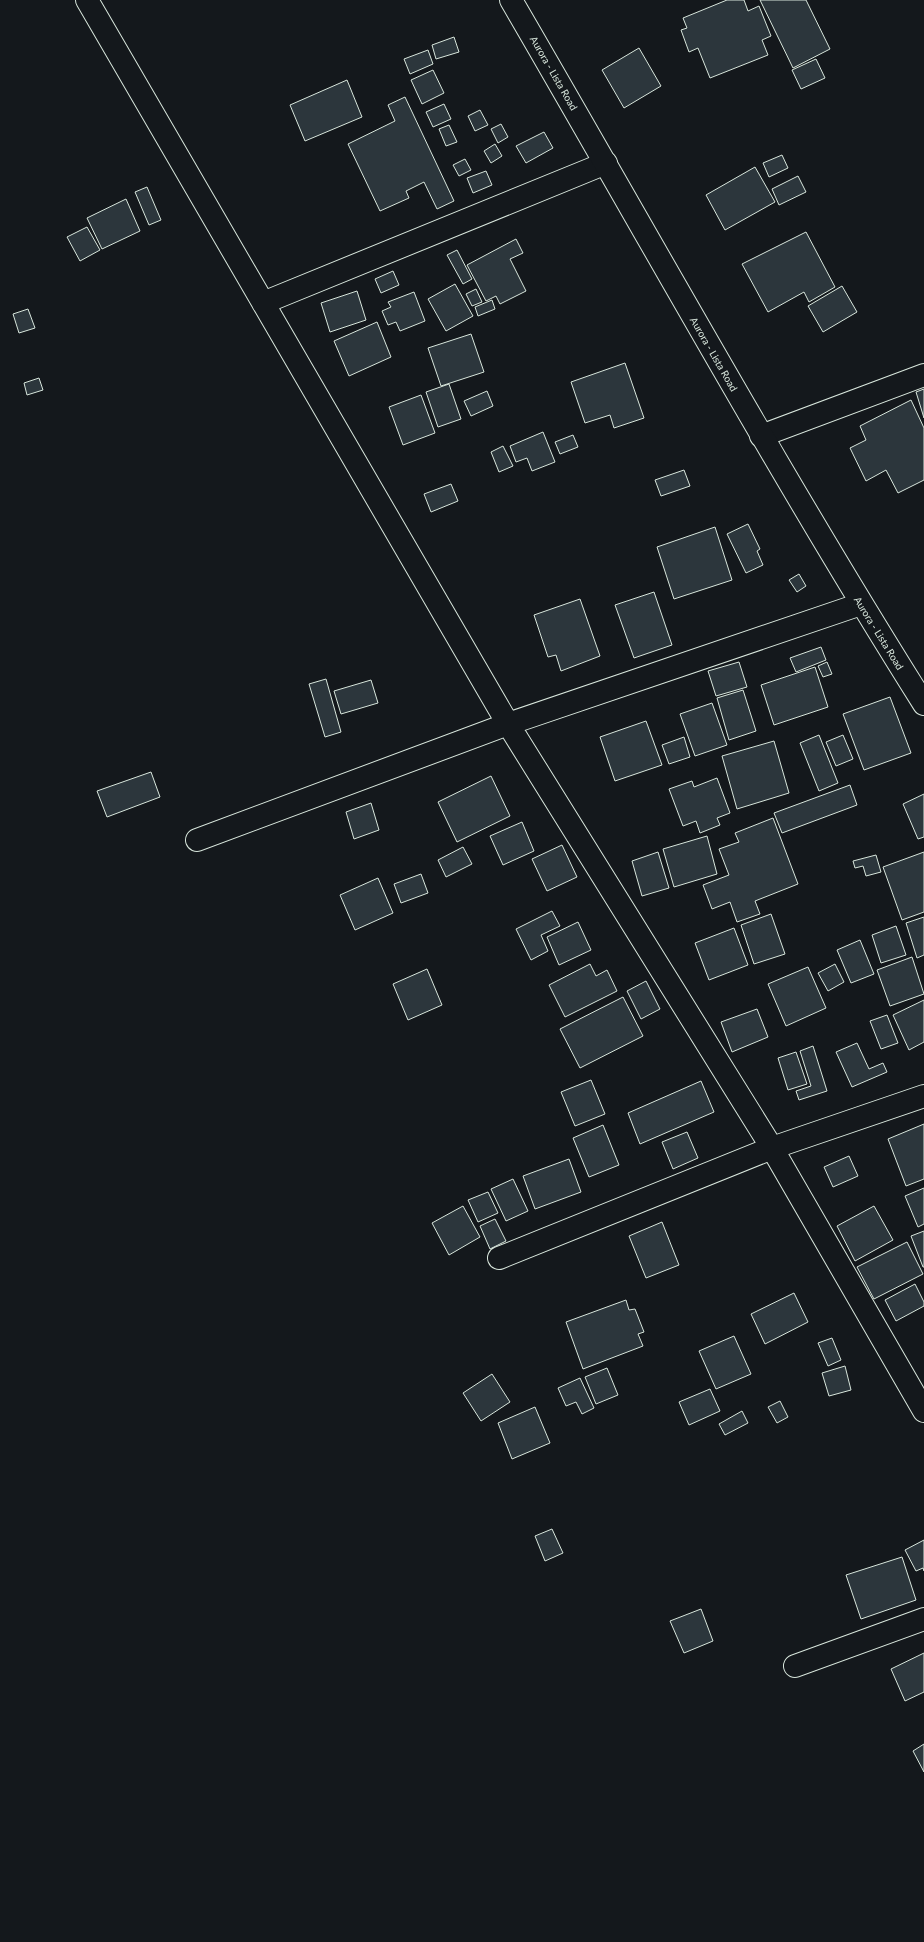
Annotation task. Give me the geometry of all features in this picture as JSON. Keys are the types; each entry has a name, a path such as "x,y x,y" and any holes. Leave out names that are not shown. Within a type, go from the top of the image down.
{"street":[{"path":"88,0 262,303 508,724 772,1148 924,1411"},
{"name":"Aurora - Lista Road","path":"512,0 761,436 861,604 924,704"},
{"path":"262,303 606,163"},
{"path":"761,436 924,376"},
{"path":"197,840 508,724 861,604"},
{"path":"499,1258 772,1148 924,1096"},
{"path":"795,1666 924,1619"}],"building":[{"path":"727,0 744,0 748,11 759,6 771,36 762,40 768,55 710,78 698,48 689,52 681,30 687,28 683,18"},
{"path":"760,0 806,0 830,49 793,68"},
{"path":"454,37 459,52 436,59 432,45"},
{"path":"639,48 661,86 624,108 602,70"},
{"path":"428,50 433,64 410,74 404,59"},
{"path":"816,59 825,78 801,89 792,70"},
{"path":"433,70 444,93 422,104 411,80"},
{"path":"347,80 362,117 305,141 290,105"},
{"path":"405,97 454,201 437,209 424,182 406,191 409,198 380,211 348,144 395,121 388,105"},
{"path":"444,104 451,119 433,127 426,112"},
{"path":"480,110 488,125 475,131 468,116"},
{"path":"501,124 508,137 498,143 491,129"},
{"path":"449,125 457,142 446,146 439,129"},
{"path":"544,132 553,148 526,163 516,146"},
{"path":"495,144 502,156 491,163 484,151"},
{"path":"782,155 788,168 769,177 763,163"},
{"path":"465,159 471,170 459,176 453,165"},
{"path":"755,167 775,202 725,230 706,195"},
{"path":"486,171 492,185 473,193 467,178"},
{"path":"798,176 806,192 779,205 772,189"},
{"path":"147,187 161,220 149,225 135,192"},
{"path":"126,199 140,231 102,249 87,218"},
{"path":"87,227 100,250 80,261 67,237"},
{"path":"806,232 835,287 809,302 804,292 768,312 742,264"},
{"path":"516,239 523,253 510,259 526,291 500,304 496,296 486,301 467,265"},
{"path":"457,250 472,279 463,284 447,255"},
{"path":"393,271 399,285 381,293 375,279"},
{"path":"455,284 473,316 446,331 428,299"},
{"path":"842,286 857,312 823,332 808,306"},
{"path":"476,289 482,302 472,306 466,294"},
{"path":"357,291 366,320 330,332 321,303"},
{"path":"414,292 425,321 400,331 396,322 388,325 382,311 391,307 388,302"},
{"path":"492,300 495,309 478,316 475,307"},
{"path":"28,309 35,328 19,333 13,314"},
{"path":"377,322 391,357 349,376 334,341"},
{"path":"471,334 484,372 441,386 428,348"},
{"path":"625,363 644,418 614,428 610,415 585,423 571,382"},
{"path":"39,378 43,390 27,395 24,383"},
{"path":"449,384 461,419 438,427 426,392"},
{"path":"924,389 924,418 916,392"},
{"path":"487,391 493,406 471,416 464,401"},
{"path":"421,395 435,433 403,445 389,407"},
{"path":"911,400 924,428 924,480 898,493 886,470 866,481 850,448 866,440 860,426"},
{"path":"543,432 555,462 532,471 527,458 516,462 510,446"},
{"path":"573,435 578,447 560,454 555,442"},
{"path":"503,446 513,466 499,472 491,452"},
{"path":"684,470 690,486 661,496 655,480"},
{"path":"451,484 458,501 431,512 424,494"},
{"path":"748,524 760,549 757,551 763,565 746,573 727,534"},
{"path":"715,527 732,580 674,599 657,547"},
{"path":"799,574 806,586 797,592 789,580"},
{"path":"654,592 672,645 634,658 615,605"},
{"path":"580,599 600,656 561,671 556,655 548,657 534,615"},
{"path":"821,647 826,660 796,672 790,658"},
{"path":"739,662 747,687 716,696 708,671"},
{"path":"827,662 832,674 823,677 818,666"},
{"path":"815,667 828,707 774,725 761,685"},
{"path":"326,679 341,732 325,737 309,684"},
{"path":"371,680 378,703 341,714 334,691"},
{"path":"743,690 756,731 729,740 717,698"},
{"path":"890,697 911,753 864,770 843,714"},
{"path":"712,703 727,745 695,756 680,714"},
{"path":"646,721 662,765 615,781 600,737"},
{"path":"819,735 838,783 819,791 800,743"},
{"path":"843,735 853,759 836,766 826,742"},
{"path":"684,737 690,757 669,764 662,745"},
{"path":"774,741 789,793 737,809 722,756"},
{"path":"151,772 160,797 107,817 97,791"},
{"path":"491,776 510,816 457,842 438,802"},
{"path":"717,778 730,813 717,818 720,825 700,833 696,821 683,826 669,789 692,781 694,787"},
{"path":"850,785 857,805 782,833 774,813"},
{"path":"924,794 924,837 918,839 903,804"},
{"path":"371,803 379,830 354,839 346,812"},
{"path":"773,818 798,884 755,901 760,914 737,922 730,902 712,909 703,885 729,875 719,849 739,842 735,833"},
{"path":"522,822 534,851 503,865 490,836"},
{"path":"707,836 717,874 674,887 663,849"},
{"path":"562,845 577,877 547,891 532,859"},
{"path":"463,847 472,864 446,877 438,860"},
{"path":"658,852 669,888 642,896 632,861"},
{"path":"924,852 924,912 902,920 883,867"},
{"path":"876,855 881,872 866,876 863,866 855,868 853,861"},
{"path":"421,874 428,893 401,903 394,884"},
{"path":"378,878 393,913 355,930 340,895"},
{"path":"552,911 560,926 541,935 548,951 531,960 516,929"},
{"path":"771,914 785,954 754,964 741,925"},
{"path":"924,917 924,955 917,958 906,923"},
{"path":"578,922 591,950 559,965 547,937"},
{"path":"896,926 906,955 881,963 872,935"},
{"path":"734,928 748,965 709,980 695,943"},
{"path":"860,940 874,974 851,983 837,950"},
{"path":"912,957 924,994 890,1006 877,970"},
{"path":"590,964 596,976 607,970 617,991 565,1017 549,985"},
{"path":"835,964 844,982 828,991 818,973"},
{"path":"808,967 826,1008 786,1026 768,984"},
{"path":"427,969 442,1005 408,1020 393,984"},
{"path":"646,981 660,1009 641,1019 627,991"},
{"path":"623,997 643,1036 580,1068 560,1029"},
{"path":"924,1000 924,1042 909,1050 893,1015"},
{"path":"757,1009 768,1037 732,1052 721,1022"},
{"path":"887,1015 898,1043 881,1049 870,1021"},
{"path":"857,1043 869,1069 883,1063 887,1072 852,1087 836,1052"},
{"path":"813,1046 827,1091 799,1100 796,1091 811,1086 800,1051"},
{"path":"796,1052 807,1084 788,1090 778,1058"},
{"path":"591,1080 605,1114 575,1126 561,1092"},
{"path":"701,1081 714,1112 640,1144 628,1113"},
{"path":"924,1124 924,1179 906,1186 888,1139"},
{"path":"603,1125 619,1165 589,1177 573,1138"},
{"path":"687,1132 698,1158 673,1169 662,1142"},
{"path":"849,1156 858,1176 833,1187 824,1167"},
{"path":"569,1159 581,1192 535,1209 523,1176"},
{"path":"513,1179 528,1211 506,1221 491,1189"},
{"path":"924,1188 924,1224 918,1227 905,1196"},
{"path":"488,1192 498,1213 478,1222 468,1200"},
{"path":"463,1206 480,1237 449,1255 432,1223"},
{"path":"874,1206 893,1240 855,1261 837,1226"},
{"path":"495,1219 506,1241 490,1249 480,1226"},
{"path":"662,1222 679,1265 646,1278 629,1236"},
{"path":"924,1231 924,1267 923,1267 911,1236"},
{"path":"907,1242 923,1274 874,1299 857,1267"},
{"path":"915,1284 924,1302 924,1306 896,1321 885,1300"},
{"path":"794,1293 808,1322 765,1344 751,1314"},
{"path":"626,1300 629,1310 635,1309 644,1332 638,1334 643,1346 583,1369 566,1322"},
{"path":"734,1336 751,1374 716,1389 699,1351"},
{"path":"832,1338 841,1360 828,1366 818,1343"},
{"path":"845,1366 851,1390 829,1396 822,1373"},
{"path":"607,1368 618,1395 596,1404 585,1377"},
{"path":"492,1374 510,1402 481,1421 463,1393"},
{"path":"580,1378 594,1408 582,1414 576,1402 566,1406 558,1388"},
{"path":"710,1389 720,1411 689,1425 679,1402"},
{"path":"780,1401 788,1417 777,1423 768,1407"},
{"path":"535,1407 550,1443 512,1459 498,1423"},
{"path":"742,1411 748,1423 725,1435 719,1424"},
{"path":"552,1529 563,1553 545,1561 535,1536"},
{"path":"924,1540 924,1571 923,1568 916,1571 905,1550"},
{"path":"902,1557 916,1600 861,1619 846,1575"},
{"path":"701,1609 713,1641 684,1653 670,1621"},
{"path":"924,1653 924,1692 905,1701 891,1669"},
{"path":"924,1744 924,1772 913,1751"}]}
